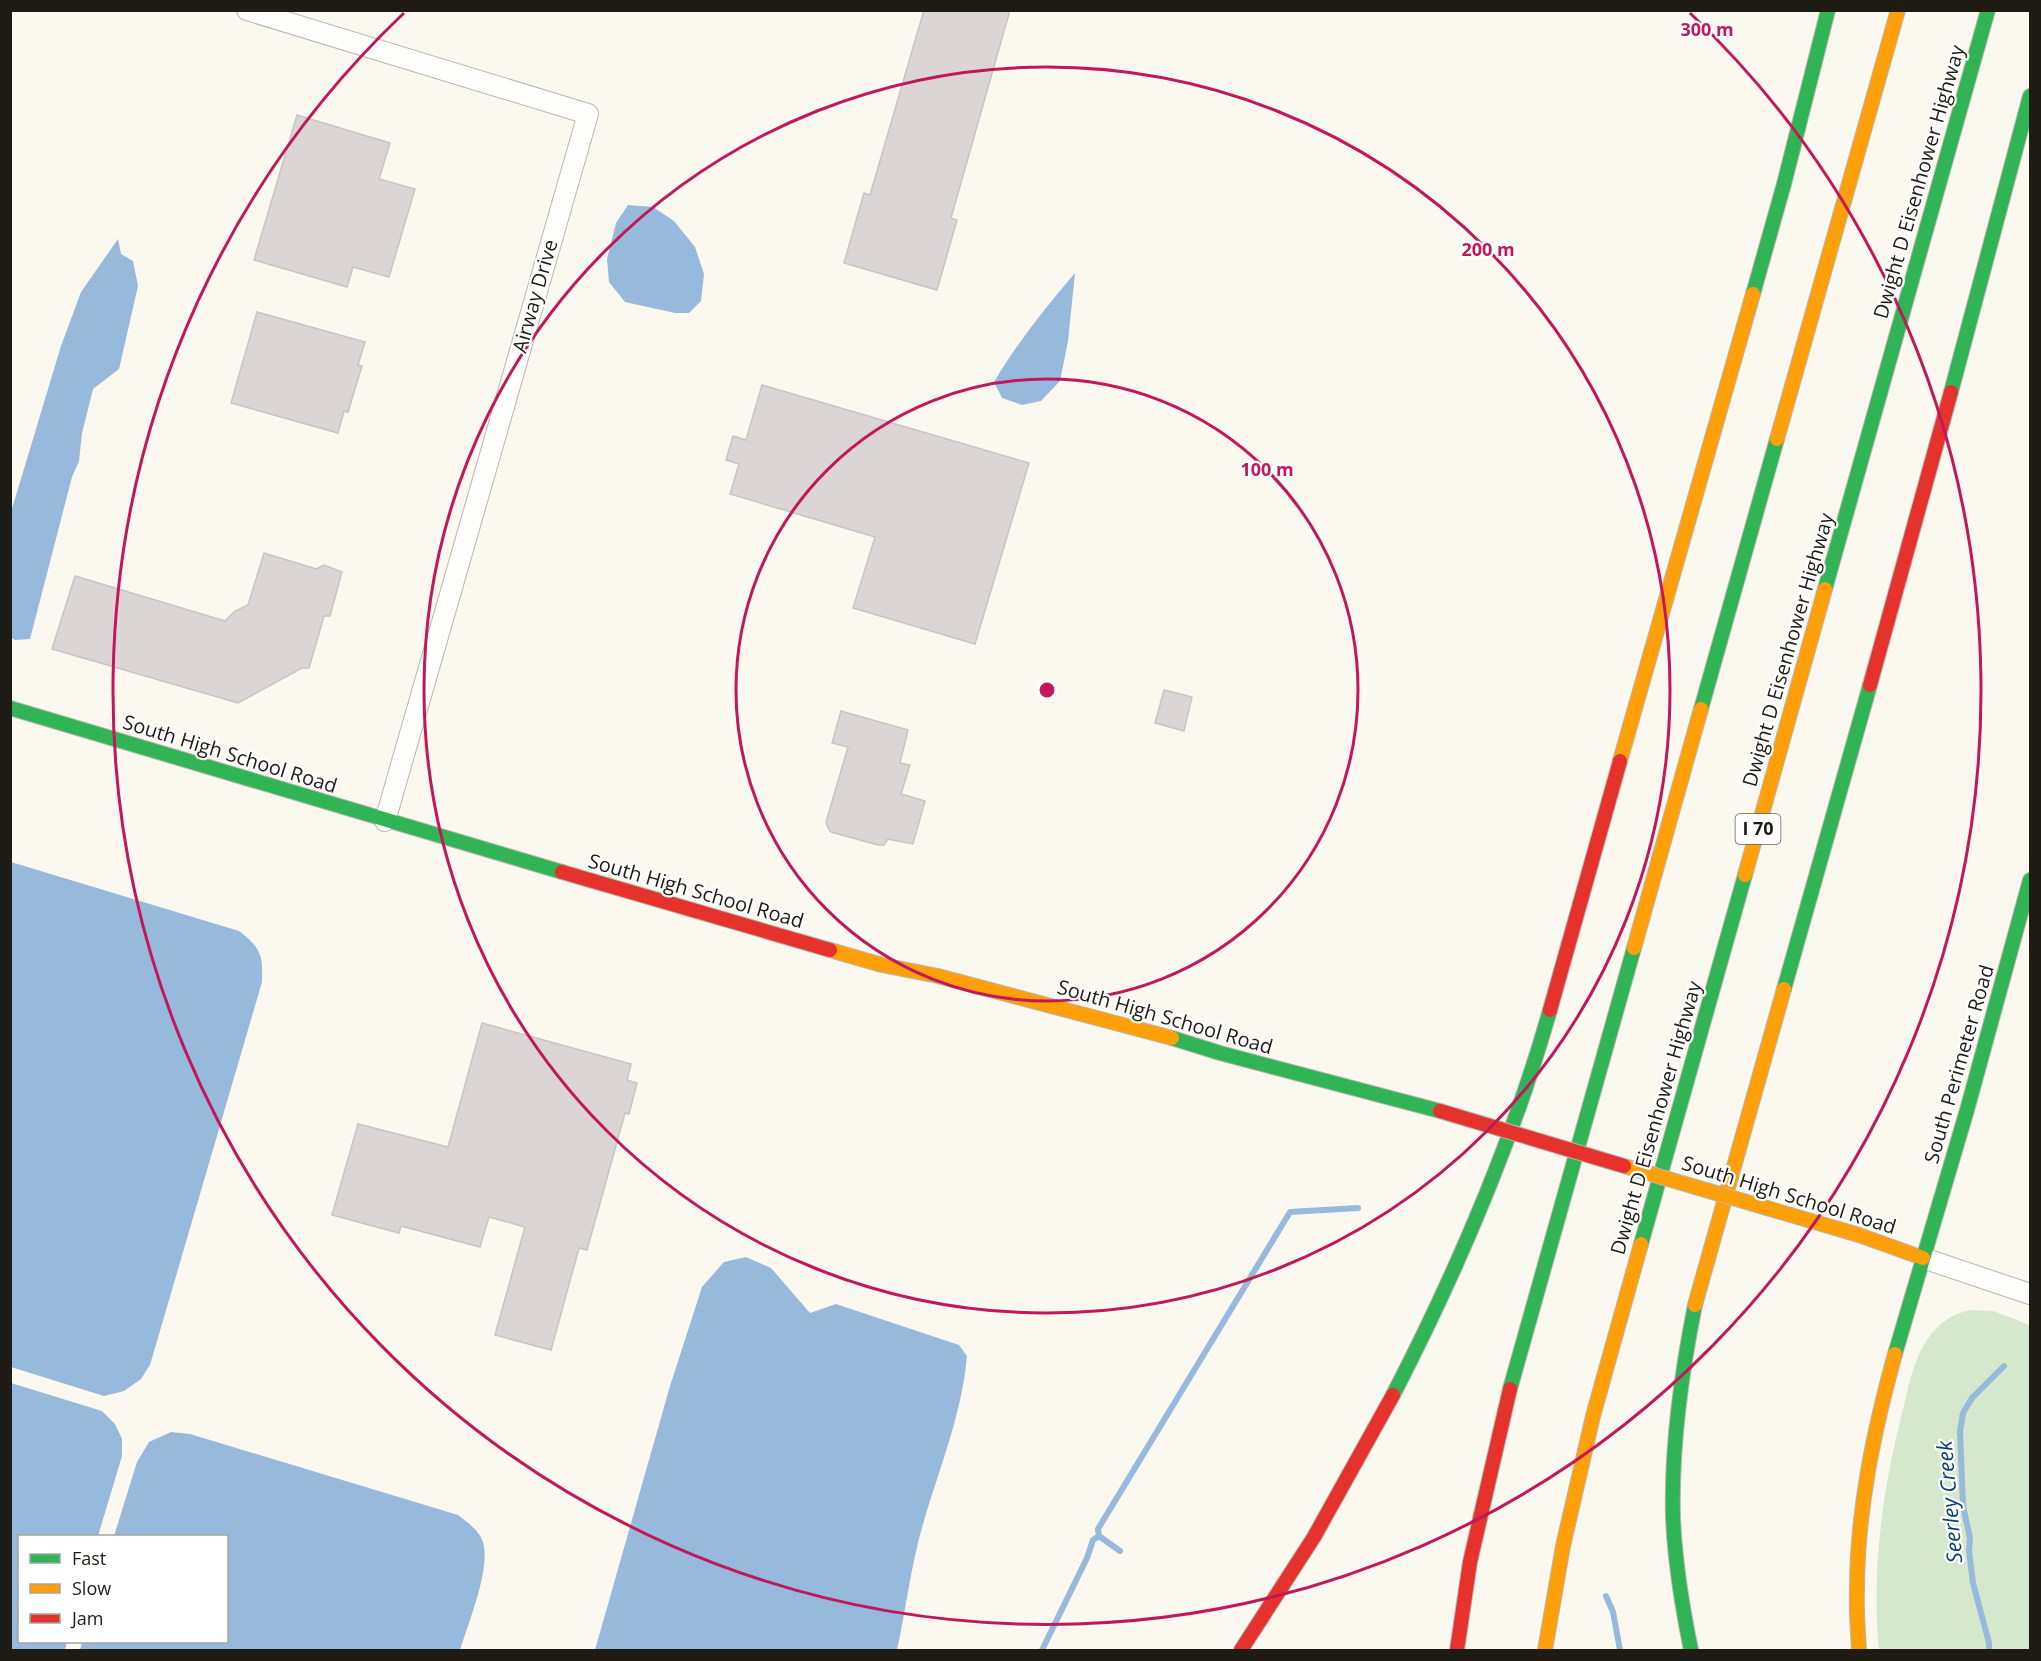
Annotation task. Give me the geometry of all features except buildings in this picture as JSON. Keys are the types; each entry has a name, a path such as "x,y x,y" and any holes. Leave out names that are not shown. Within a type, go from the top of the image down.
{"main road":[{"path":"1241,1650 1324,1521 1411,1362 1470,1238 1524,1096 1774,218 1828,10"},
{"path":"1457,1650 1470,1562 1510,1388 1898,10"},
{"name":"Dwight D Eisenhower Highway","path":"1545,1650 1563,1546 1596,1406 1988,10"},
{"path":"1691,1650 1676,1565 1672,1500 1676,1418 1689,1332 1924,494 2031,96"},
{"name":"South High School Road","path":"10,708 385,821 871,962 966,983 1138,1028 1220,1053 1440,1111 1859,1235 1923,1258"},
{"name":"South Perimeter Road","path":"1923,1258 2031,880"},
{"path":"1859,1650 1856,1574 1859,1526 1866,1475 1878,1417 1923,1258"},
{"path":"1322,1493 1411,1362"}],"street":[{"name":"Airway Drive","path":"247,10 588,114 385,821"},
{"path":"1923,1258 2031,1294"}],"green space":[{"path":"1969,1310 1993,1311 2030,1325 2030,1650 1879,1650 1877,1589 1881,1527 1890,1466 1910,1379 1924,1344 1937,1327 1957,1314"}],"water":[{"path":"628,205 653,207 674,221 695,247 704,274 701,301 689,313 675,313 625,302 609,282 607,259 616,223"},
{"path":"118,239 121,254 133,261 138,286 119,369 93,389 82,433 79,461 72,477 30,639 15,640 10,637 11,512 61,346 81,292"},
{"path":"1075,273 1068,341 1060,381 1041,401 1022,405 1002,398 994,382 1032,326"},
{"path":"11,862 239,931 252,942 261,958 262,982 150,1365 141,1379 124,1391 104,1396 11,1367"},
{"path":"746,1257 771,1268 810,1313 836,1304 959,1345 967,1356 955,1420 919,1540 897,1650 595,1650 670,1386 702,1287 724,1262"},
{"path":"11,1383 102,1411 115,1424 122,1439 122,1456 98,1535 18,1535 18,1643 67,1643 65,1650 11,1650"},
{"path":"171,1432 190,1434 458,1515 479,1534 485,1553 478,1596 460,1650 80,1650 82,1643 228,1643 228,1535 114,1535 137,1462 149,1442"}],"waterway":[{"path":"1120,1551 1099,1536 1098,1529 1290,1212 1358,1208"},
{"name":"Seerley Creek","path":"1989,1650 1973,1583 1969,1551 1970,1538 1963,1506 1960,1432 1963,1413 1972,1398 2004,1366"},
{"path":"1042,1650 1087,1558 1093,1540 1099,1536"},
{"path":"1606,1596 1613,1612 1620,1650"}],"traffic: fast":[{"path":"1753,294 1784,184 1828,10"},
{"path":"1825,589 1988,10"},
{"path":"1951,392 2030,96"},
{"path":"1701,709 1777,439"},
{"path":"1784,989 1870,685"},
{"path":"10,708 562,872"},
{"path":"1641,1244 1745,875"},
{"path":"1895,1354 1967,1110 2030,880"},
{"path":"1510,1389 1634,948"},
{"path":"1393,1395 1461,1254 1481,1206 1518,1109 1550,1010"},
{"path":"1172,1038 1220,1053 1440,1111"},
{"path":"1691,1650 1677,1568 1673,1491 1678,1411 1695,1305"}],"traffic: slow":[{"path":"1777,439 1898,10"},
{"path":"1620,761 1753,294"},
{"path":"1745,875 1825,589"},
{"path":"1634,948 1701,709"},
{"path":"830,950 1172,1038"},
{"path":"1695,1305 1784,989"},
{"path":"1624,1166 1767,1208"},
{"path":"1767,1208 1859,1235 1923,1258"},
{"path":"1545,1650 1563,1546 1593,1416 1641,1244"},
{"path":"1859,1650 1858,1560 1863,1500 1880,1412 1895,1354"}],"traffic: jam":[{"path":"1870,685 1951,392"},
{"path":"1550,1010 1620,761"},
{"path":"562,872 830,950"},
{"path":"1440,1111 1624,1166"},
{"path":"1457,1650 1470,1562 1510,1389"},
{"path":"1241,1650 1314,1537 1393,1395"}]}
